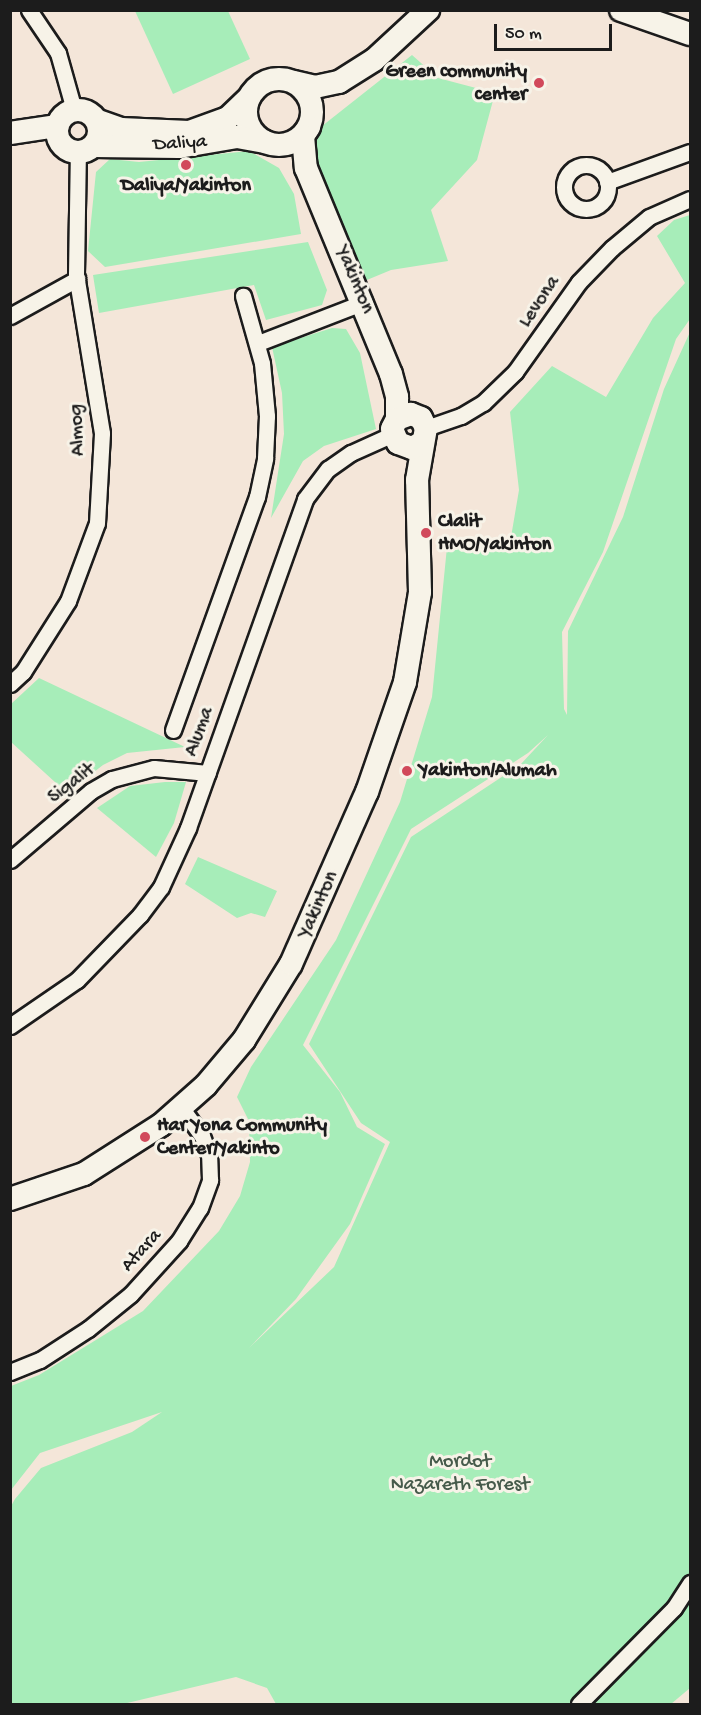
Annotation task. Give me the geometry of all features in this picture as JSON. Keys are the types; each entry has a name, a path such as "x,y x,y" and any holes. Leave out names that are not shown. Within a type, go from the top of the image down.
{"street":[{"path":"29,10 58,53 74,110"},
{"path":"353,74 326,86 273,79 254,89 249,98 246,118 256,136 270,143 294,141 311,122 315,107 353,74 398,41 428,10"},
{"path":"621,10 690,34"},
{"path":"294,82 309,96 311,122"},
{"name":"Daliya","path":"98,121 128,130 189,132 228,118 249,98"},
{"path":"74,110 88,111 98,121 100,135 86,149 63,147 57,126 62,116 74,110"},
{"name":"Yakinton","path":"10,1199 84,1174 113,1158 206,1085 244,1040 291,964 385,746 405,682 420,592 417,480 409,431 392,374 364,302 312,186 303,150 303,136 311,122"},
{"path":"10,133 57,126"},
{"name":"Daliya","path":"86,149 179,147 237,137 270,143"},
{"name":"Yakinton","path":"270,143 282,148 312,186"},
{"name":"Almog","path":"10,684 23,672 68,601 97,523 102,433 76,279 74,234 86,149"},
{"path":"607,182 690,152"},
{"name":"Levona","path":"409,431 461,416 483,403 528,357 579,282 612,248 649,217 690,199"},
{"path":"10,316 76,279"},
{"path":"173,730 257,497 267,416 258,343 243,296"},
{"path":"258,343 364,302"},
{"name":"Aluma","path":"10,1026 76,980 140,915 175,861 305,499 328,470 351,453 409,431"},
{"name":"Sigalit","path":"10,860 91,791 112,779 154,768 207,772"},
{"name":"Atara","path":"10,1372 40,1360 88,1329 131,1294 179,1241 200,1208 210,1180 209,1155 202,1136 180,1107"},
{"path":"579,1704 661,1623 690,1583"}],"green space":[{"path":"135,11 228,11 250,59 173,94"},
{"path":"412,55 438,78 495,93 477,160 431,210 448,261 391,270 362,282 310,151 317,130"},
{"path":"249,151 279,168 294,194 301,234 105,267 88,251 96,172 110,159 139,162"},
{"name":"Mordot Nazareth Forest","path":"690,215 690,319 676,339 603,552 562,632 564,709 567,715 568,631 623,517 664,389 690,332 690,1688 671,1704 276,1704 267,1688 236,1677 123,1704 11,1704 10,1508 41,1468 132,1432 162,1412 40,1453 11,1490 11,1386 39,1375 143,1311 219,1231 240,1196 250,1162 249,1121 237,1097 251,1067 336,940 400,802 432,697 448,537 510,543 519,490 510,412 552,366 606,397 653,318 685,283 657,236 674,220","holes":["548,735 520,765 411,837 309,1044 361,1123 390,1142 334,1267 249,1348 296,1299 350,1224 385,1144 357,1127 340,1092 303,1045 411,829 528,753"]},
{"path":"308,242 327,290 322,305 266,320 254,285 99,313 93,275"},
{"path":"332,328 346,329 360,353 376,429 324,446 303,461 271,518 284,434 282,393 272,347"},
{"path":"39,678 185,747 127,753 103,765 67,793 11,742 11,704"},
{"path":"186,782 174,823 156,857 97,808 130,786"},
{"path":"198,857 277,891 265,917 251,913 237,918 185,884"}],"place":[{"name":"Green community center","path":"539,83"},
{"name":"Daliya/Yakinton","path":"186,165"},
{"name":"Clalit HMO/Yakinton","path":"426,533"},
{"name":"Yakinton/Alumah","path":"407,771"},
{"name":"Har Yona Community Center/Yakinto","path":"145,1137"}]}
